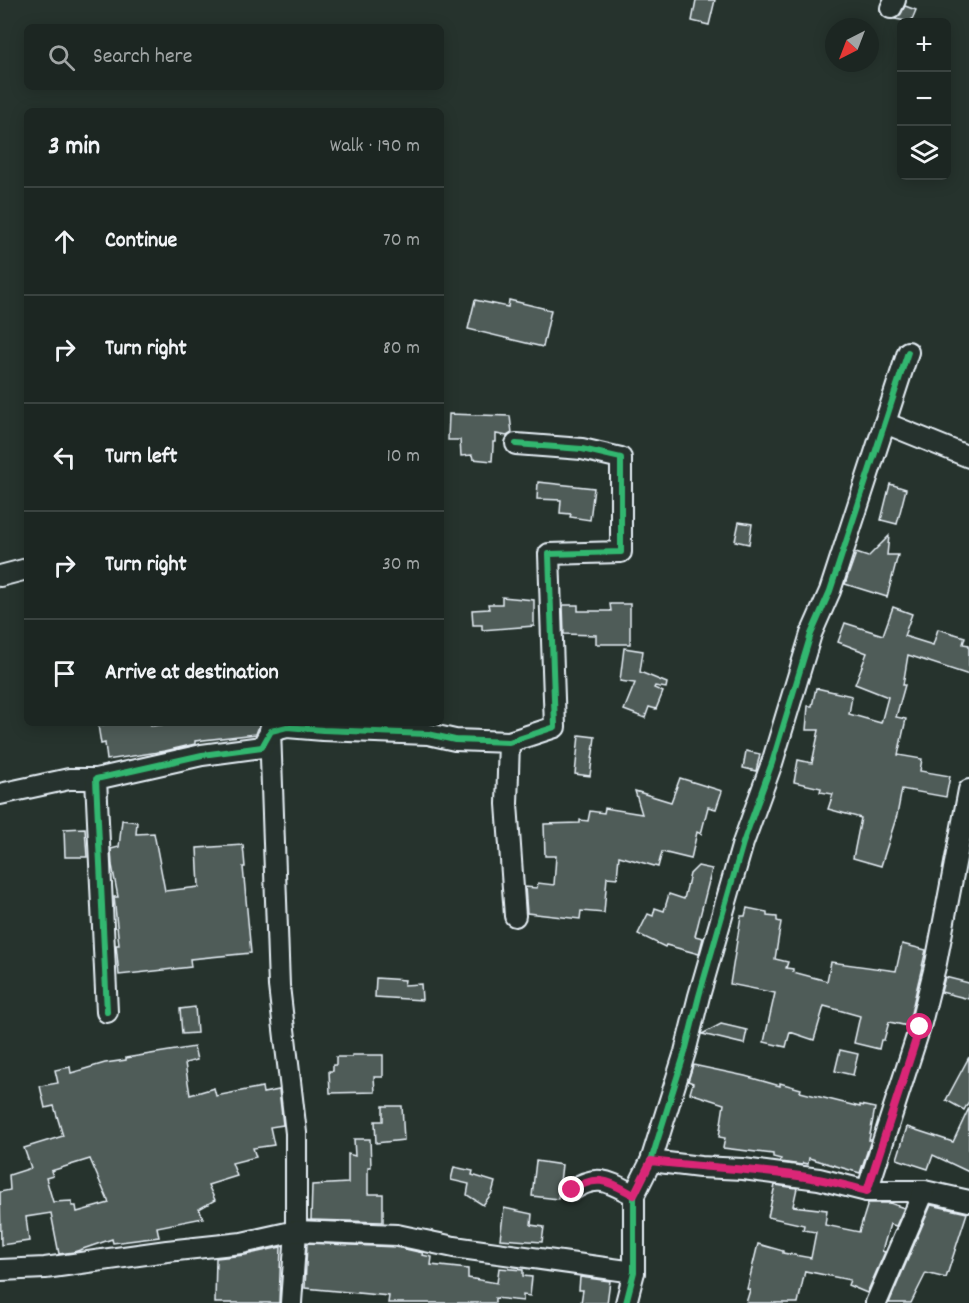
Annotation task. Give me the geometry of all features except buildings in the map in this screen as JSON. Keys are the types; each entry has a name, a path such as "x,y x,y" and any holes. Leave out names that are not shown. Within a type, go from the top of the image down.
{"street":[{"path":"626,1303 634,1272 634,1195 651,1161 743,843 772,763 811,634 830,591 908,352"},
{"path":"885,423 969,457"},
{"path":"270,727 401,728 455,740 509,742 555,727 549,554 621,552 621,459 582,449 516,444"},
{"path":"0,576 24,570"},
{"path":"0,794 69,779 96,779 202,755 262,747 270,727"},
{"path":"270,727 279,986 296,1133 296,1231 291,1303"},
{"path":"509,742 507,804 515,916"},
{"path":"96,779 107,1012"},
{"path":"867,1191 920,1027 936,963 969,790"},
{"path":"651,1161 743,1169 819,1179 867,1191 924,1191 969,1201"},
{"path":"572,1190 587,1180 609,1182 634,1195"},
{"path":"876,1303 924,1191"},
{"path":"0,1270 45,1268 242,1243 296,1231 397,1235 454,1247 634,1272"}],"cycle path":[{"path":"626,1303 634,1272 634,1195 651,1161 685,1052 743,843 772,763 811,634 830,591 908,352"},
{"path":"107,1012 96,779 202,755 262,747 271,731 287,727 428,734 455,740 509,742 555,727 549,554 621,552 621,458 582,449 516,444"}],"route":[{"path":"572,1190 587,1180 609,1182 634,1195 651,1161 743,1169 819,1179 867,1191 920,1027"}]}
